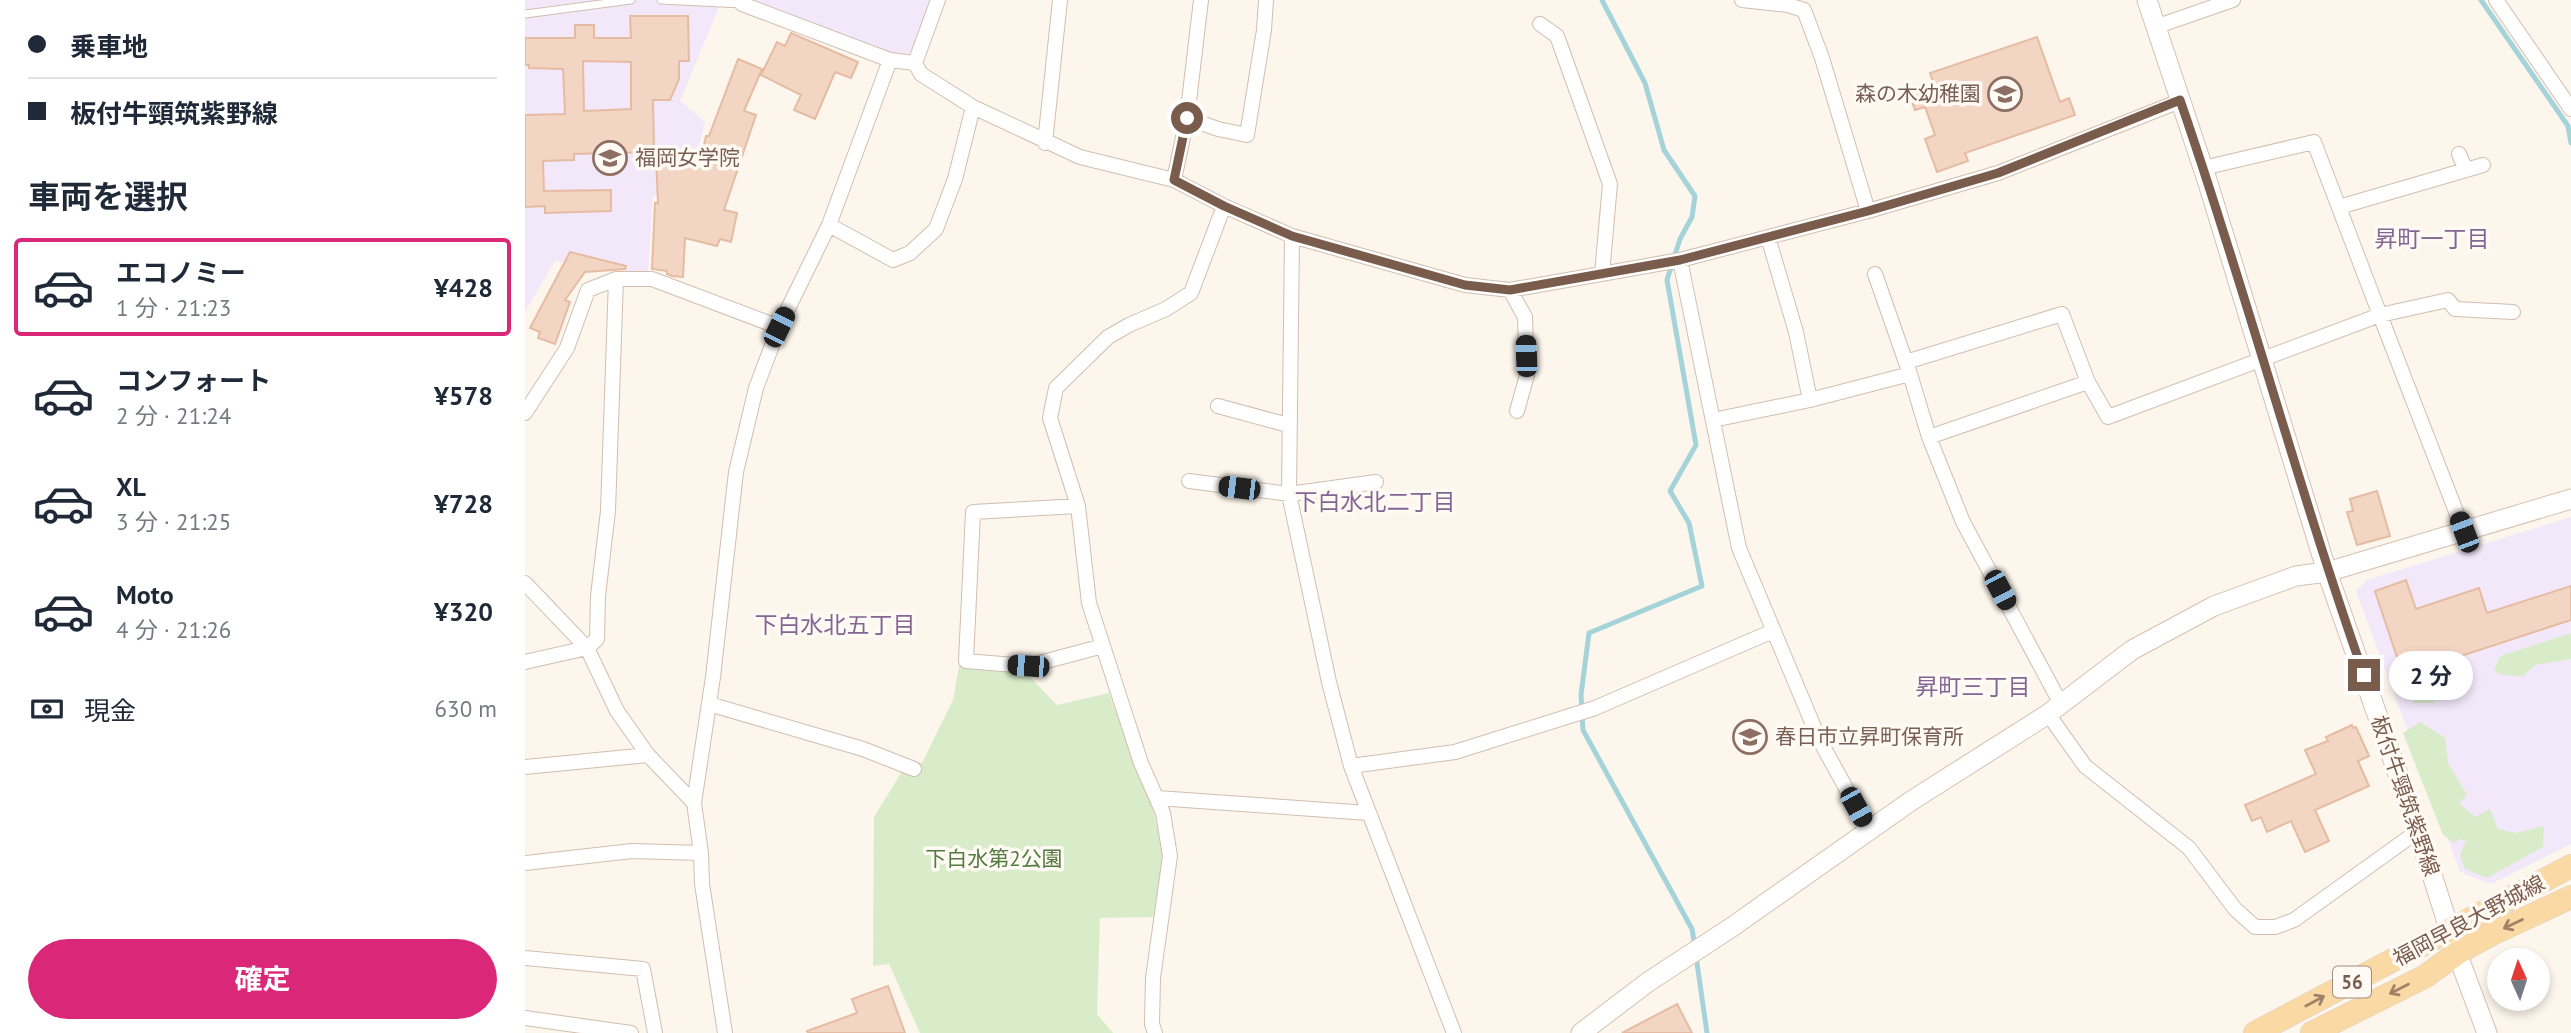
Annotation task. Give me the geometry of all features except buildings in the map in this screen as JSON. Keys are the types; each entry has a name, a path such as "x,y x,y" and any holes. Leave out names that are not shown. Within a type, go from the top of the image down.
{"main road":[{"name":"福岡早良大野城線","path":"2255,1033 2571,866"},
{"name":"福岡早良大野城線","path":"2312,1033 2426,976 2457,953 2494,933 2571,897"}],"street":[{"path":"938,0 915,63 921,75 972,107 1080,157 1174,180 1292,236 1465,285 1510,290 1680,260 1868,211 1998,173 2180,100"},
{"path":"1045,143 1060,0"},
{"path":"1174,180 1187,118 1201,0"},
{"path":"1187,118 1218,129 1247,135 1264,30 1266,0"},
{"path":"1742,0 1788,5 1804,10 1822,58 1868,211"},
{"name":"板付牛頸筑紫野線","path":"2147,0 2203,168 2327,572 2418,831 2449,930 2487,1033"},
{"path":"2155,27 2195,8 2233,0"},
{"path":"2496,0 2571,109"},
{"path":"742,4 890,60 915,63"},
{"path":"1539,24 1557,36 1609,184 1602,274"},
{"path":"725,1033 702,884 694,803 709,704 736,472 756,388 779,327 829,225 890,60"},
{"path":"829,225 893,260 911,253 936,229 955,179 972,107"},
{"path":"2203,168 2315,142 2464,532"},
{"path":"2459,154 2466,170"},
{"path":"2339,207 2483,165"},
{"path":"1155,1033 1152,1024 1153,978 1170,856 1163,813 1141,763 1089,603 1078,506 1050,418 1056,388 1108,337 1166,309 1191,293 1224,206"},
{"path":"1292,236 1289,494 1329,682 1350,766 1454,1033"},
{"path":"1768,237 1796,332 1810,400"},
{"path":"1680,260 1739,548 1819,739 1869,830"},
{"path":"1875,274 1930,437 1963,522 2085,766 2189,848 2235,909 2255,927 2275,928 2294,920 2418,831"},
{"path":"525,413 567,348 588,290 616,279 652,279 779,327"},
{"path":"525,662 587,648 597,639 608,511 616,279"},
{"path":"1510,290 1525,317 1527,375 1517,411"},
{"path":"1713,420 1810,400 2062,314 2088,382 2108,417 2380,316 2448,300 2455,309 2513,312"},
{"path":"1930,437 2088,382"},
{"path":"1218,406 1288,425"},
{"path":"1189,481 1289,494 1377,482"},
{"path":"1581,1033 1648,982 1732,927 1869,830 2055,709 2132,650 2214,606 2297,576 2327,572 2571,499"},
{"path":"1078,506 973,512 966,661 1028,666 1103,646"},
{"path":"525,583 587,648 617,711 648,755 694,803"},
{"path":"1350,766 1455,752 1595,708 1773,631"},
{"path":"709,704 863,749 914,769"},
{"path":"525,766 648,755"},
{"path":"1157,798 1369,813"},
{"path":"525,863 632,851 701,853"},
{"path":"525,958 643,970 655,1033"},
{"path":"525,1018 631,1033"}],"lane":[{"path":"525,15 631,0"},
{"path":"661,0 742,4"}],"shaded area":[{"name":"福岡女学院","path":"525,0 722,0 680,101 705,122 687,194 653,196 648,274 555,261 525,312"},
{"path":"753,0 931,0 918,47 900,58"},
{"path":"2571,517 2571,844 2491,884 2460,872 2356,591 2367,580"}],"green space":[{"path":"2571,633 2571,659 2535,665 2523,676 2501,675 2494,670 2500,656"},
{"name":"下白水第2公園","path":"959,666 1026,673 1057,705 1109,693 1154,813 1163,855 1155,917 1100,918 1097,1014 1113,1033 920,1033 889,964 873,966 874,817 909,760 922,763 953,700"},
{"path":"2456,669 2460,681 2455,694 2442,694 2433,703 2414,703 2408,690 2435,672 2446,674"},
{"path":"2420,722 2445,738 2448,763 2467,795 2459,803 2475,817 2490,809 2498,829 2516,833 2544,826 2543,847 2487,878 2465,869 2460,855 2466,841 2461,839 2454,843 2443,835 2403,733"}],"waterway":[{"path":"1602,0 1645,83 1664,150 1695,196 1692,217 1680,239 1667,280 1696,445 1670,491 1689,523 1702,586 1589,633 1581,695 1583,730 1692,929 1695,947"},
{"path":"2481,0 2568,126 2571,143"},
{"path":"1696,956 1707,1033"}],"place":[{"name":"森の木幼稚園","path":"2005,94"},
{"name":"福岡女学院","path":"610,158"},
{"name":"春日市立昇町保育所","path":"1750,737"}],"district":[{"name":"昇町一丁目","path":"2432,239"},
{"name":"下白水北二丁目","path":"1375,502"},
{"name":"下白水北五丁目","path":"835,625"},
{"name":"昇町三丁目","path":"1973,687"}],"route":[{"path":"1187,118 1174,180 1292,236 1465,285 1510,290 1680,260 1868,211 1998,173 2180,100 2327,572 2364,675"}]}
